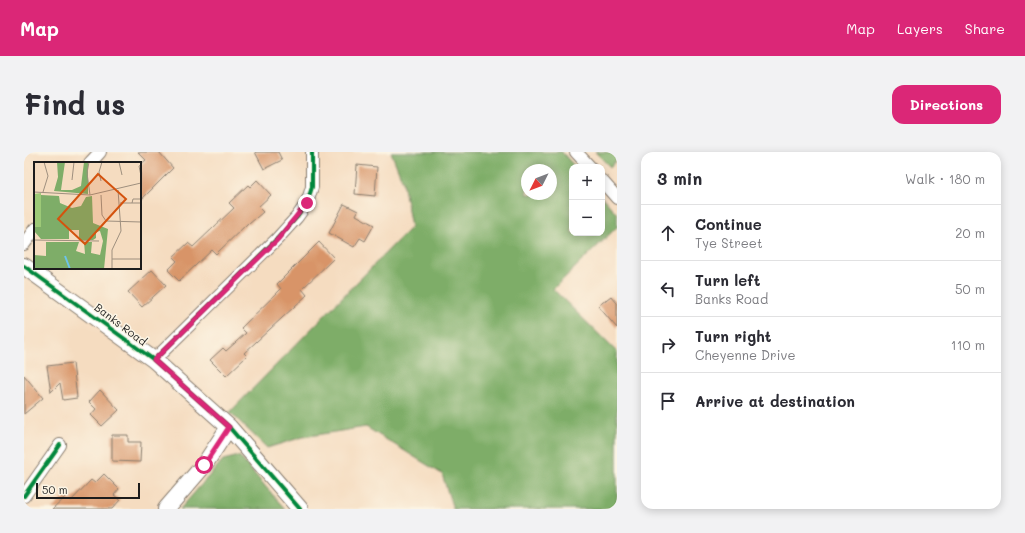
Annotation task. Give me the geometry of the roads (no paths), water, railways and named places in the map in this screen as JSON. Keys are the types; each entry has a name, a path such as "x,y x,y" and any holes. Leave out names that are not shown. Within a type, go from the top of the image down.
{"street":[{"path":"154,360 278,239 297,217 307,203 312,187 312,152"},
{"path":"576,152 587,164"},
{"path":"605,184 617,198"},
{"path":"24,244 34,230"},
{"name":"Banks Road","path":"24,266 154,360 229,427 300,509"},
{"path":"166,509 204,465 229,427"},
{"path":"24,496 60,445"}]}
